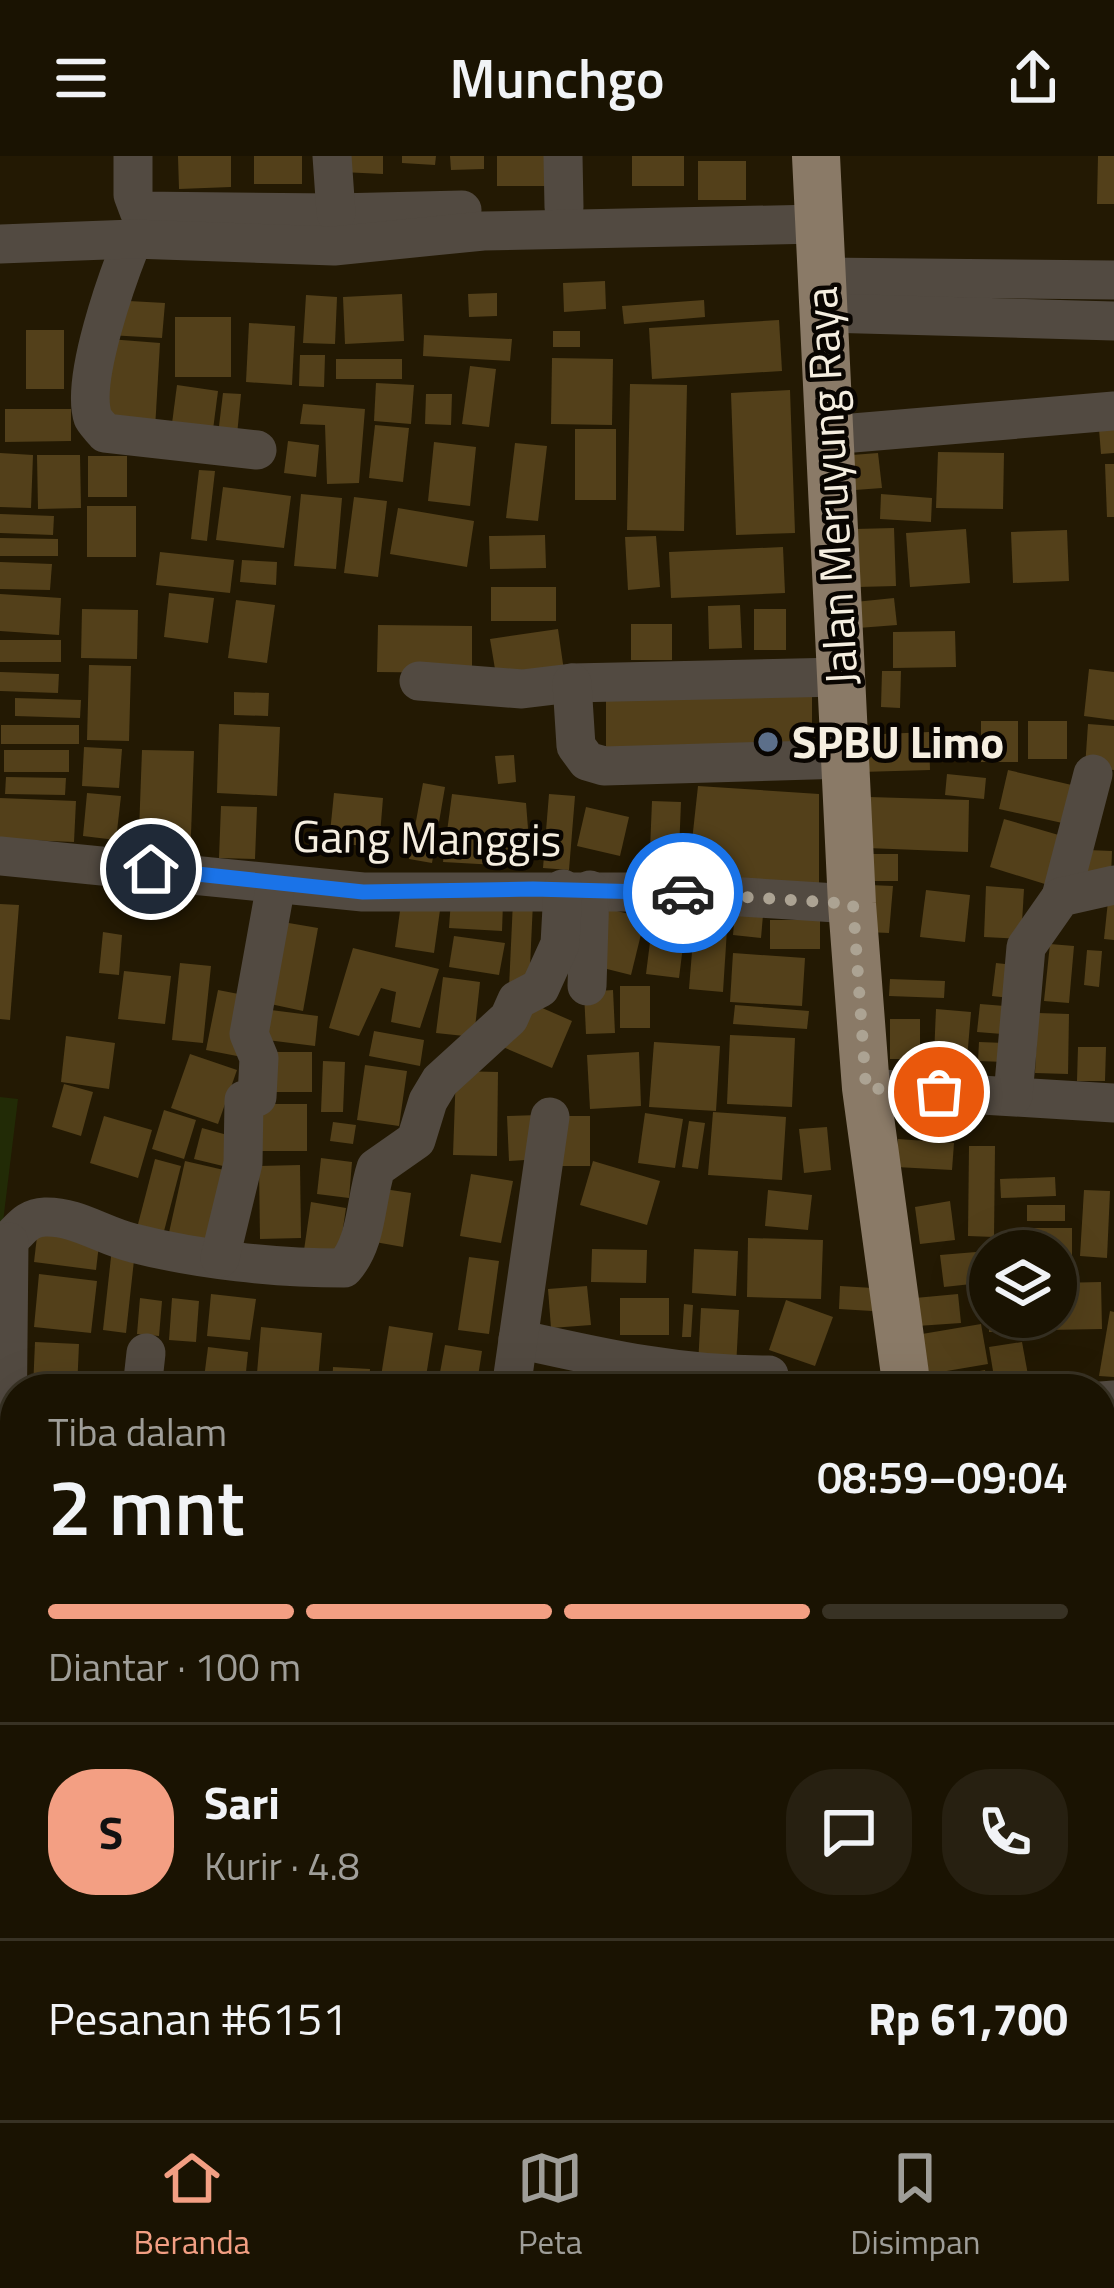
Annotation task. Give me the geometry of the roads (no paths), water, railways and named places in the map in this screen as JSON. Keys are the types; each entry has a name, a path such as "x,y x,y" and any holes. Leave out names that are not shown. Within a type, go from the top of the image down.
{"main road":[{"name":"Jalan Meruyung Raya","path":"817,193 866,1088 905,1374"}],"street":[{"path":"133,156 133,196 140,211 336,213 564,207 817,193"},
{"path":"332,156 336,213"},
{"path":"563,156 564,207"},
{"path":"0,244 133,238 334,246 817,193"},
{"path":"133,238 109,300 91,392 94,419 105,433 257,450"},
{"path":"823,295 1114,280"},
{"path":"823,295 1114,321"},
{"path":"830,435 1114,412"},
{"path":"419,681 522,688 840,677"},
{"path":"572,683 577,746 587,761 604,766 846,759"},
{"path":"1013,1096 1026,947 1060,897 1093,774"},
{"name":"Gang Manggis","path":"0,856 363,892 577,890 853,904"},
{"path":"220,1258 243,1163 244,1100 257,1097 259,1058 249,1034 276,884"},
{"path":"1060,897 1114,885"},
{"path":"577,890 587,986"},
{"path":"6,1374 4,1244 26,1221 68,1219 132,1243 220,1258 344,1268 354,1257 364,1228 376,1168 416,1140 440,1081 509,1018 517,1000 540,988 577,890"},
{"path":"866,1088 1114,1103"},
{"path":"513,1374 550,1118"},
{"path":"518,1339 699,1374"}],"place":[{"name":"SPBU Limo","path":"768,742"}]}
